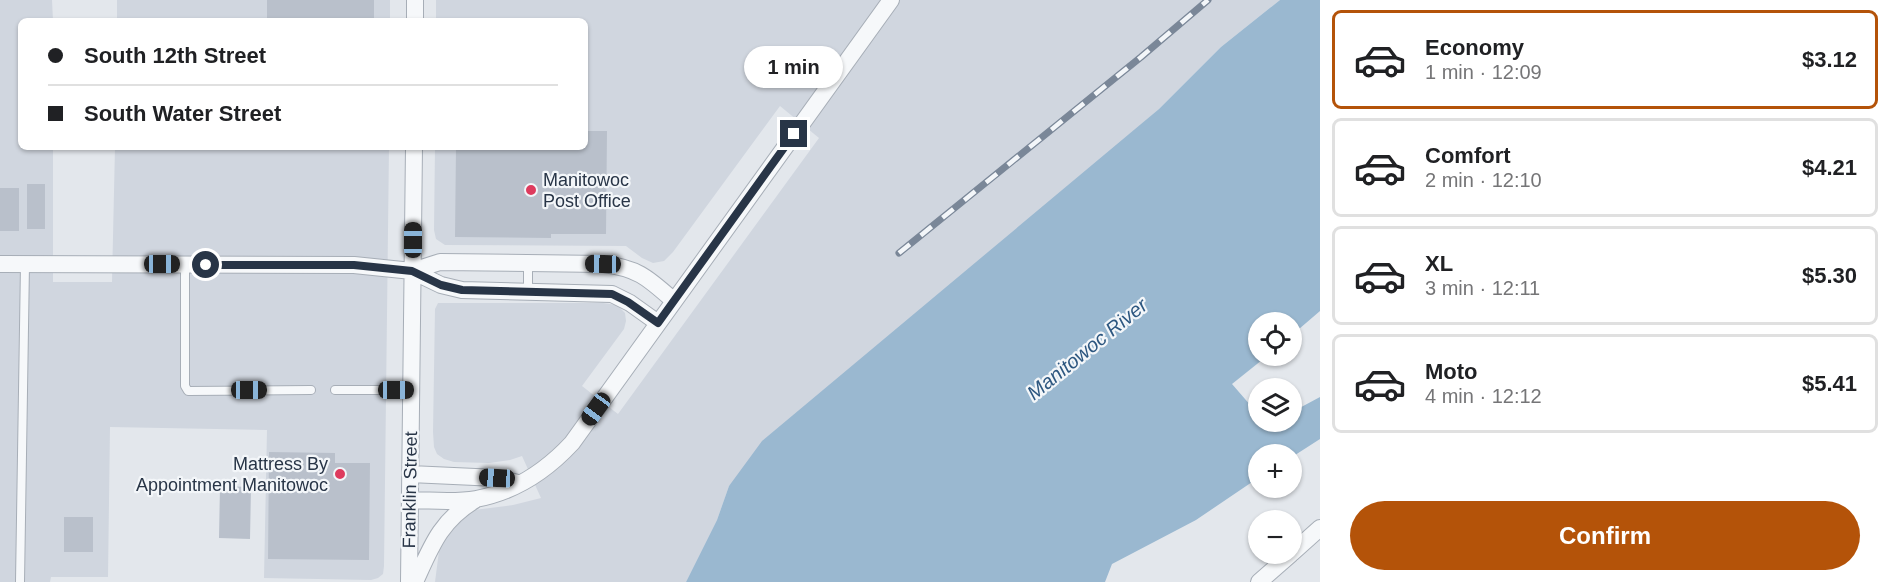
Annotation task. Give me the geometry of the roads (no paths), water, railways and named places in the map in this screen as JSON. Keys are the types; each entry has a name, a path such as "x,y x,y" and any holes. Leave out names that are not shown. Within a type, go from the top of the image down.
{"street":[{"path":"415,0 415,18"},
{"path":"415,582 432,543 443,526 462,508 476,499 502,491 539,474 572,443 891,0"},
{"name":"Franklin Street","path":"409,582 414,150"},
{"path":"412,271 440,262 620,266 643,276 674,301"},
{"path":"0,264 354,265 412,271 441,285 462,290 612,294 658,323"},
{"path":"410,474 497,478 518,483"},
{"path":"410,500 476,499"},
{"path":"1302,544 1320,528"},
{"path":"1259,582 1279,564"}],"lane":[{"path":"528,263 528,292"},
{"path":"20,582 25,264"},
{"path":"185,264 185,386 188,391 311,390"},
{"path":"335,390 411,390"}],"water":[{"name":"Manitowoc River","path":"1280,0 1320,0 1320,311 1302,326 1302,312 1248,312 1248,366 1254,366 1232,384 1248,402 1248,432 1302,432 1302,407 1320,397 1320,439 1302,451 1302,444 1248,444 1248,485 1196,520 1112,564 1105,582 686,582 717,520 729,486 762,441 1159,109 1221,47"}],"railway":[{"path":"899,253 1208,0"}],"place":[{"name":"Manitowoc Post Office","path":"531,190"},
{"name":"Mattress By Appointment Manitowoc","path":"340,474"}]}
